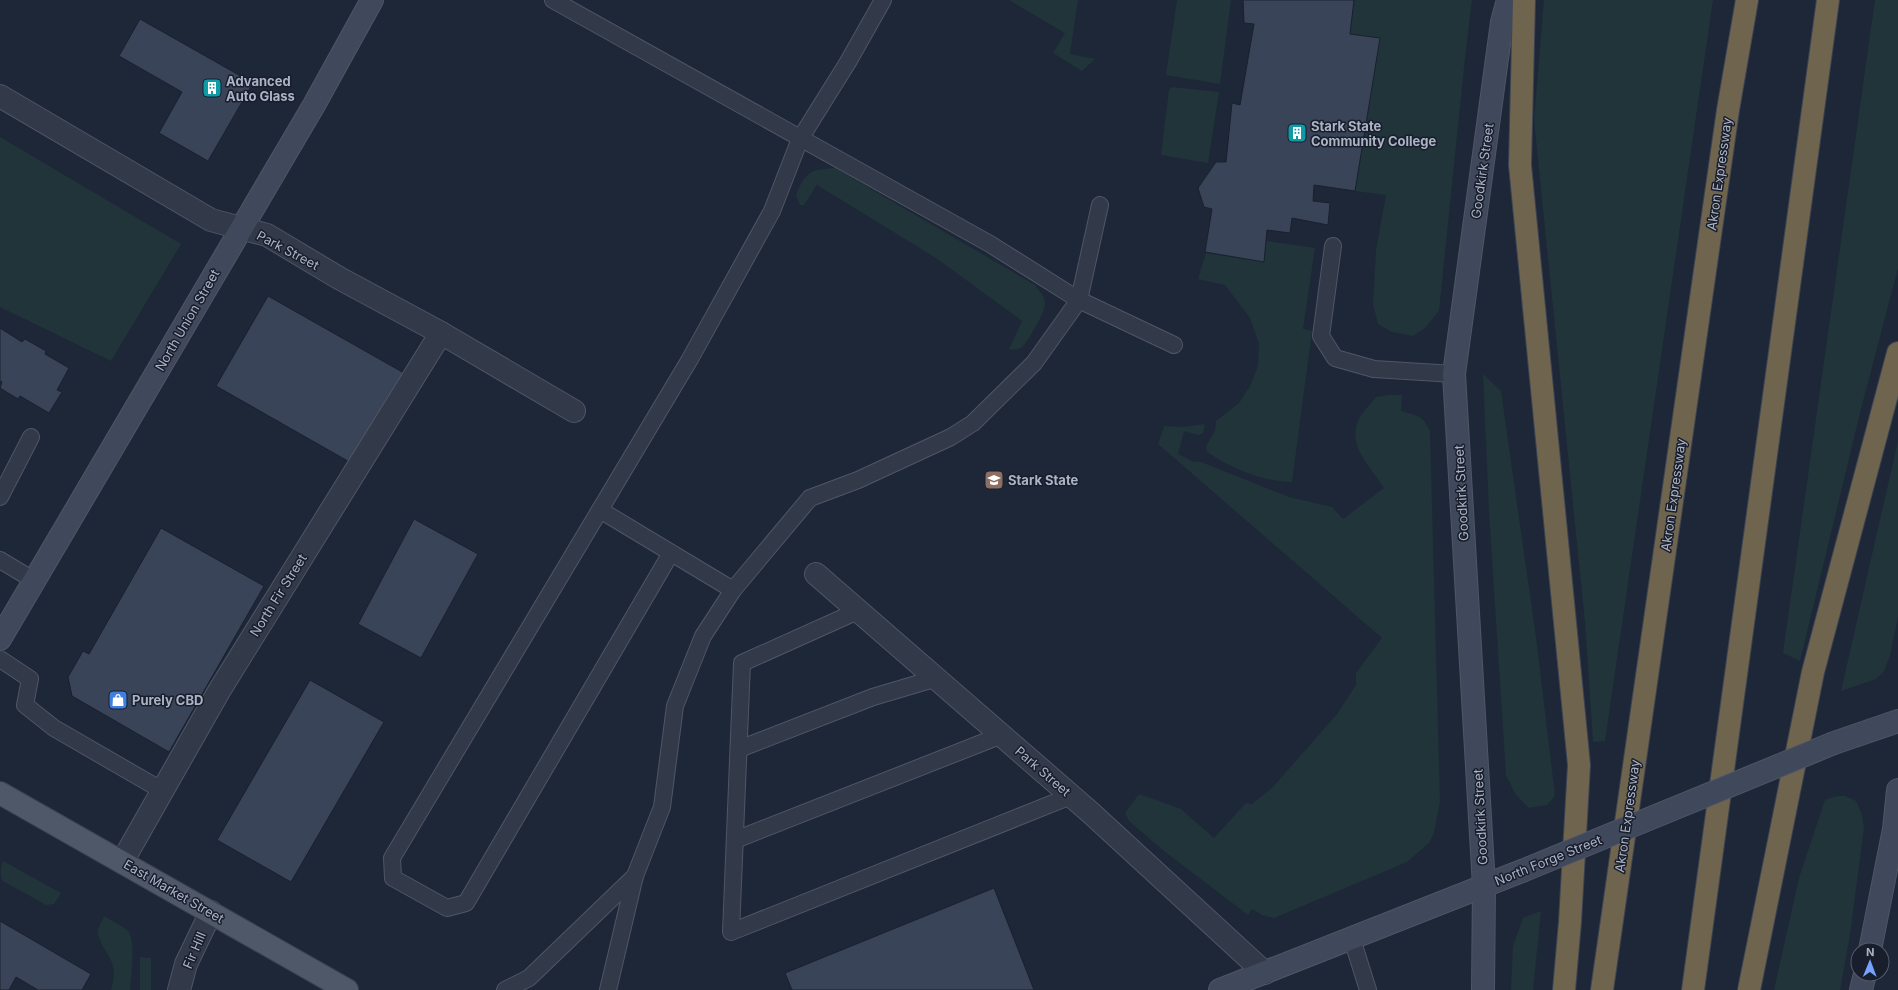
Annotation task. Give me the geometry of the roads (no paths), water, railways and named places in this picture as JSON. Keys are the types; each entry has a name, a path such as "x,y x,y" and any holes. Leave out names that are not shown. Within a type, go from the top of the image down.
{"highway":[{"path":"1524,0 1520,165 1578,765 1570,922 1564,990"},
{"name":"Akron Expressway","path":"1602,990 1728,110 1747,0"},
{"path":"1693,990 1828,0"},
{"path":"1749,990 1813,672 1898,353"}],"main road":[{"name":"East Market Street","path":"0,793 347,990"}],"street":[{"name":"North Union Street","path":"0,639 314,105 372,0"},
{"name":"Goodkirk Street","path":"1483,990 1484,886 1454,374 1502,22 1508,0"},
{"name":"Park Street","path":"0,96 211,220 267,235 340,278 441,333 574,411"},
{"name":"North Fir Street","path":"122,862 219,691 441,333"},
{"name":"Park Street","path":"816,574 860,610 1071,796 1265,973"},
{"name":"North Forge Street","path":"1220,990 1522,871 1834,743 1898,721"},
{"path":"1872,942 1894,829 1898,790"},
{"name":"Fir Hill","path":"179,990 186,964 211,912"}],"lane":[{"path":"553,0 990,244 1079,300 1174,345"},
{"path":"670,553 466,903 447,908 393,878 392,858 690,359 772,211 800,139 848,62 883,0"},
{"path":"608,990 635,876 662,807 675,706 703,636 733,590 810,498 858,480 951,437 973,423 1034,363 1079,300 1100,205"},
{"path":"1333,246 1321,336 1335,358 1374,369 1454,374"},
{"path":"0,496 31,437"},
{"path":"600,510 733,590"},
{"path":"0,560 35,581"},
{"path":"860,610 742,663 731,932 1071,796"},
{"path":"0,659 30,679 25,704 54,728 163,791"},
{"path":"739,749 873,697 937,678"},
{"path":"735,840 1002,735"},
{"path":"505,990 529,978 635,876"},
{"path":"1352,939 1368,990"}],"place":[{"name":"Advanced Auto Glass","path":"212,88"},
{"name":"Stark State Community College","path":"1297,133"},
{"name":"Stark State","path":"994,480"},
{"name":"Purely CBD","path":"118,700"}]}
